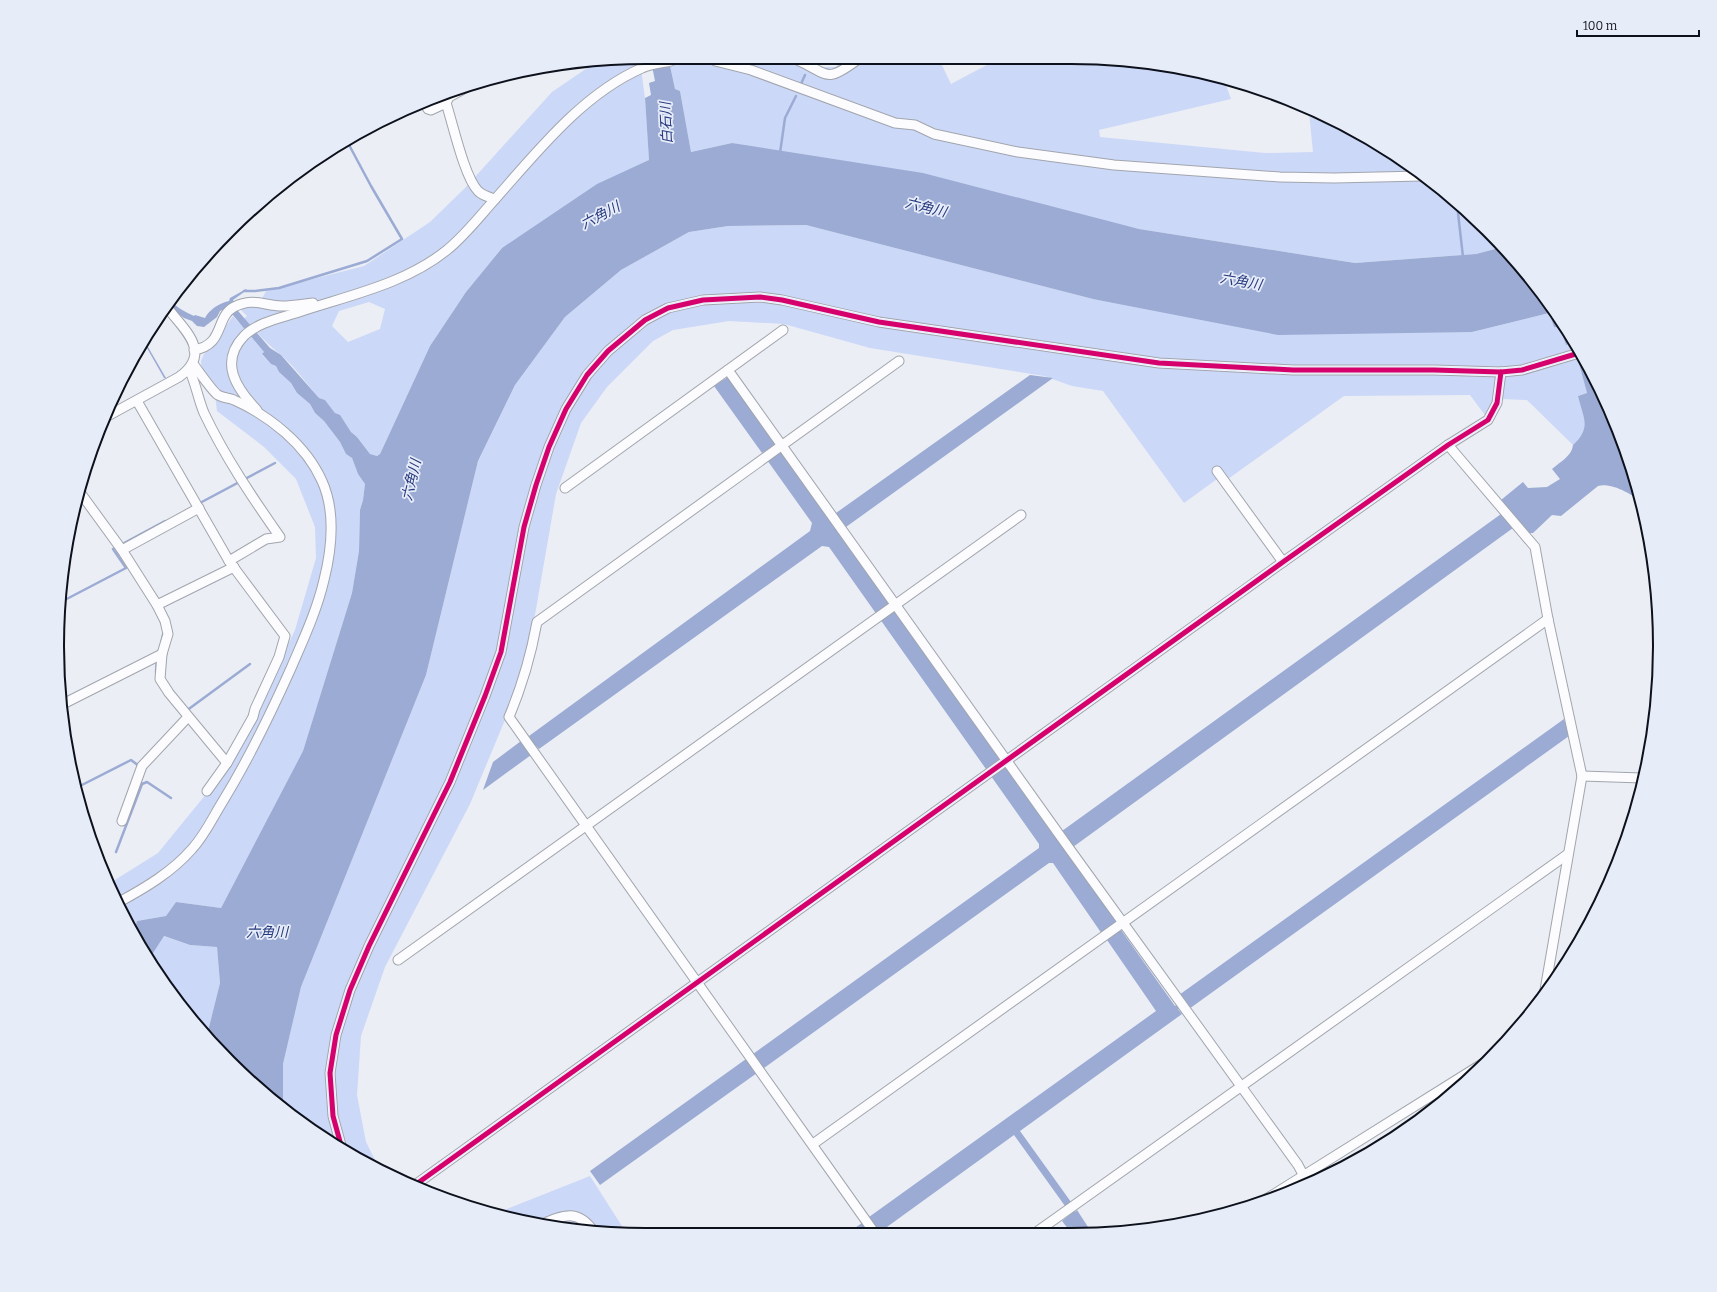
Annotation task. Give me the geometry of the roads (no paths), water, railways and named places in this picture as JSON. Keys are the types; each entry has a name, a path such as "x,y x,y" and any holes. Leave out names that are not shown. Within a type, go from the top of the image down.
{"street":[{"path":"123,900 146,887 176,865 193,848 207,829 256,744 300,648 324,581 330,548 331,522 329,499 322,480 313,464 301,449 286,434 262,415 251,403 238,384 231,369 230,361 235,348 244,337 263,324 389,283 410,274 447,250 464,234 532,157 572,116 608,87 643,67 657,64"},
{"path":"727,64 751,70 894,124 915,125 934,134 1018,152 1114,165 1280,177 1334,178 1414,176"},
{"path":"805,64 828,76 836,74 851,64"},
{"path":"444,100 470,178 478,191 485,196 495,199"},
{"path":"427,107 431,110 441,101"},
{"path":"340,1140 333,1116 330,1074 336,1035 350,990 369,946 450,782 501,652 524,527 549,447 566,409 587,375 608,351 645,320 668,308 703,300 760,297 782,300 879,322 1159,363 1293,370 1434,370 1501,372 1522,370 1575,354"},
{"path":"194,350 203,348 214,340 231,309 250,302 260,302 281,306 331,301"},
{"path":"112,414 137,401 191,366 195,356 192,340 185,328 170,311"},
{"path":"565,488 783,330"},
{"path":"871,1228 509,717 518,696 531,656 537,622 898,360"},
{"path":"191,366 217,395 234,400 262,415"},
{"path":"157,605 232,564 266,539 280,536 225,455 204,411 191,366"},
{"path":"728,370 838,522 1123,924 1298,1165 1305,1179"},
{"path":"419,1182 1282,562 1448,445 1488,420 1497,403 1501,372"},
{"path":"137,401 232,564 285,636 279,657 255,708 253,717 227,763 208,791"},
{"path":"1448,445 1535,547 1548,619 1582,776 1547,981"},
{"path":"1217,472 1282,562"},
{"path":"84,496 120,547 157,605 165,621 168,634 159,655 160,679 168,693 227,763"},
{"path":"120,547 198,505"},
{"path":"398,960 1021,515"},
{"path":"813,1144 1112,932 1548,619"},
{"path":"67,702 159,655"},
{"path":"122,821 142,766 186,713"},
{"path":"1582,776 1638,778"},
{"path":"1042,1228 1568,854"},
{"path":"1315,1174 1463,1076"},
{"path":"552,1220 559,1217 573,1215 581,1218 587,1225"}],"water":[{"path":"652,64 670,64 675,89 680,91 691,152 732,143 923,173 1139,229 1355,263 1476,254 1497,249 1533,292 1548,313 1472,332 1278,335 1093,299 806,225 728,226 689,232 621,270 565,317 515,385 478,461 426,675 301,987 283,1064 283,1101 234,1058 208,1030 220,983 217,947 190,945 164,936 152,954 136,925 137,921 166,916 176,902 221,908 303,751 352,593 359,551 360,510 365,484 358,474 352,458 346,454 340,442 324,421 315,413 310,404 297,393 291,383 279,372 276,366 271,364 262,354 264,352 227,308 220,311 217,317 204,327 197,326 192,321 184,318 172,309 175,304 194,316 205,318 215,307 229,301 230,298 246,289 247,290 233,300 234,302 232,304 270,348 281,355 319,398 325,400 335,413 340,415 351,432 357,437 370,454 377,456 380,454 430,346 466,292 502,248 597,184 649,160 645,98 651,95 649,83 655,81"},
{"path":"1550,316 1558,328 1554,327"},
{"path":"1562,335 1568,344 1566,345"},
{"path":"148,346 166,378 164,378 147,347"},
{"path":"1578,362 1609,423 1633,496 1615,487 1603,485 1598,486 1561,516 1552,515 1533,533 1529,533 1501,500 1523,482 1528,488 1547,487 1560,479 1552,469 1568,456 1573,445 1582,433 1584,427 1584,416 1578,396 1587,393"},
{"path":"1030,375 1053,378 846,527 842,521 834,527 1059,842 1065,837 1062,831 1501,514 1513,528 1073,847 1062,845 1117,923 1112,927 1116,933 1121,930 1175,1006 1183,1000 1179,995 1564,719 1569,736 1189,1009 1185,1003 1178,1009 1182,1014 1020,1131 1071,1202 1069,1204 1075,1212 1077,1210 1088,1228 1067,1228 1062,1221 1072,1213 1067,1205 1065,1206 1014,1135 886,1228 877,1228 875,1226 873,1228 867,1228 873,1223 869,1217 1156,1011 1107,940 1112,936 1108,930 1102,934 1053,863 1049,863 764,1068 759,1062 753,1067 757,1073 600,1185 590,1171 746,1059 751,1064 757,1059 753,1054 1039,848 1039,844 829,547 822,546 539,749 534,744 527,749 531,755 483,790 493,762 521,741 525,747 532,741 529,736 810,531 812,523 767,460 772,456 767,450 762,453 714,386 728,377 775,444 770,448 775,454 780,451 833,524 840,519 836,513"},
{"path":"862,1223 865,1228 855,1228"}],"waterway":[{"path":"801,84 805,75"},
{"path":"780,153 785,118 796,96"},
{"path":"244,291 279,288 367,261 402,239 349,146"},
{"path":"1458,211 1463,257"},
{"path":"198,504 275,463"},
{"path":"66,599 126,568 113,549 165,521"},
{"path":"160,649 164,630"},
{"path":"156,672 157,659"},
{"path":"186,711 250,664"},
{"path":"81,785 131,760 139,766"},
{"path":"116,852 142,784 138,782"},
{"path":"142,784 147,782 171,798"}],"water label":[{"name":"白石川","path":"666,123"},
{"name":"六角川","path":"926,207"},
{"name":"六角川","path":"600,215"},
{"name":"六角川","path":"1241,281"},
{"name":"六角川","path":"411,480"},
{"name":"六角川","path":"267,932"}]}
